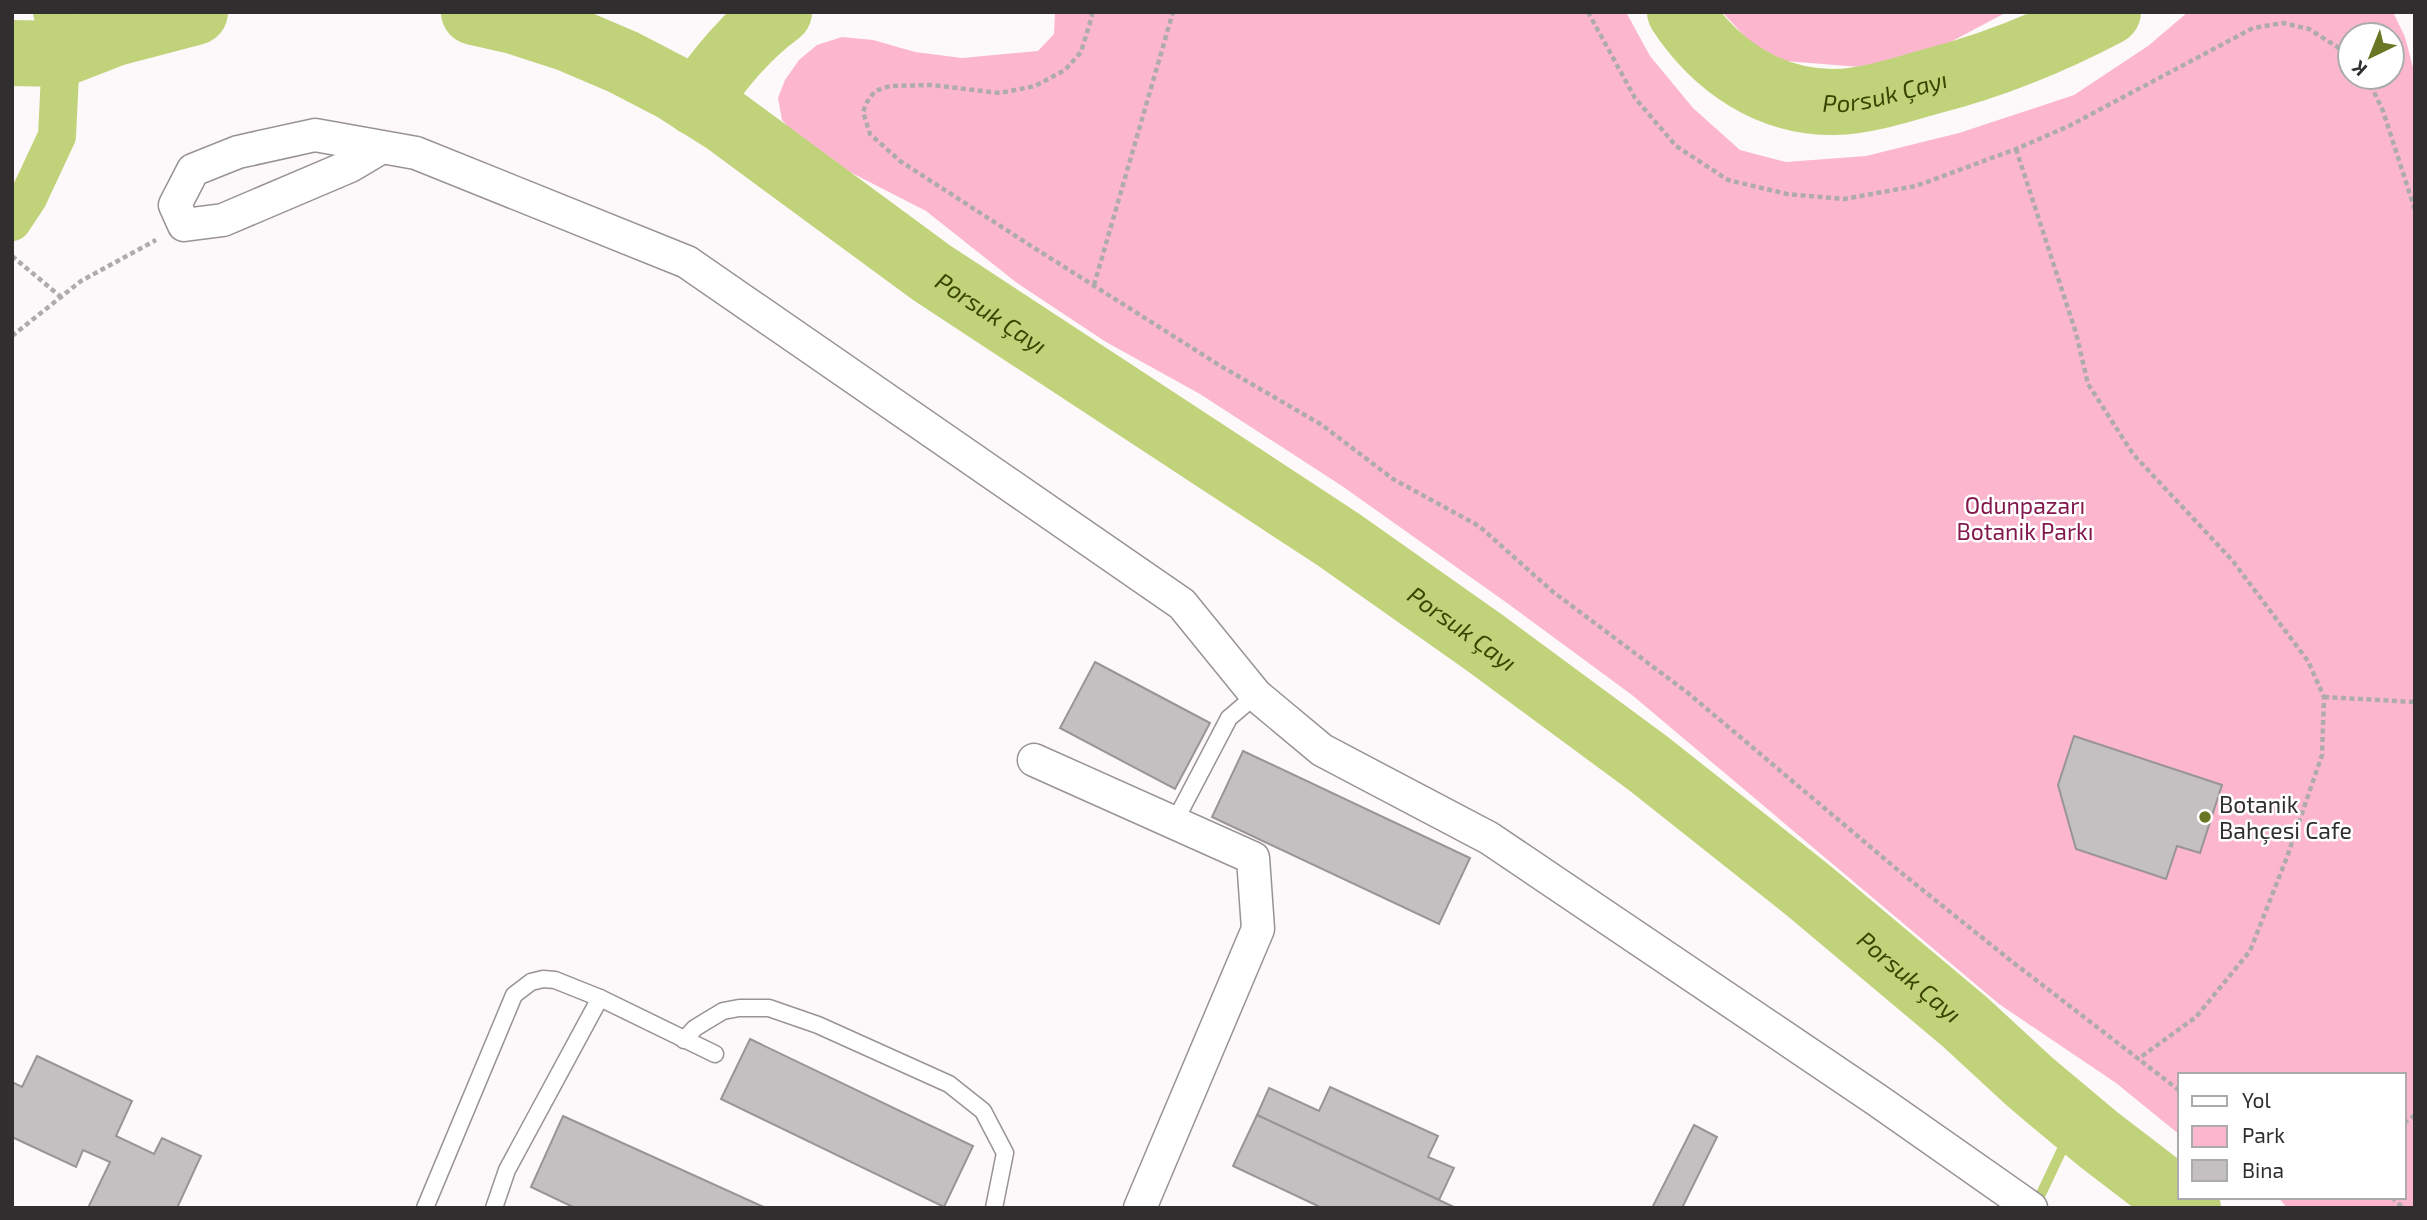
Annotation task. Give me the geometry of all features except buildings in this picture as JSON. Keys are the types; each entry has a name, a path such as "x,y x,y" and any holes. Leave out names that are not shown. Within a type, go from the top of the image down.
{"street":[{"path":"382,147 350,166 223,220 184,225 175,205 193,170 238,152 314,135 382,147 416,153 687,262 1182,604 1256,695 1322,750 1489,838 1877,1100 2031,1208"},
{"path":"1034,760 1253,858 1258,929 1140,1208"}],"lane":[{"path":"1174,823 1229,718 1256,695"},
{"path":"425,1208 514,995 522,987 543,979 555,980 600,998 715,1054"},
{"path":"494,1208 507,1170 600,998"},
{"path":"684,1040 695,1028 723,1011 769,1008 818,1025 949,1084 983,1111 1005,1153 995,1208"}],"path":[{"path":"1091,12 1093,16 1080,52 1065,70 1035,86 1000,93 931,85 890,86 875,91 867,102 863,112 870,134 900,161 1219,365 1322,425 1394,479 1479,526 1552,591 1688,693 1899,871 2178,1089"},
{"path":"1094,285 1173,12"},
{"path":"1588,12 1634,98 1676,146 1728,180 1787,194 1844,199 1916,186 2016,149 2069,126 2253,28 2283,23 2309,29 2336,46"},
{"path":"2374,91 2383,111 2415,210"},
{"path":"2016,149 2076,333 2088,384 2133,454 2232,559 2308,662 2324,696 2322,755 2287,857 2250,951 2196,1017 2138,1059"},
{"path":"12,336 82,281 184,225"},
{"path":"12,256 61,297"},
{"path":"2324,696 2415,702"}],"green space":[{"name":"Odunpazarı Botanik Parkı","path":"1055,12 1626,12 1650,56 1693,108 1740,150 1786,162 1866,156 1959,133 2074,95 2148,46 2188,12 2393,12 2397,21 2336,21 2336,91 2406,91 2406,41 2415,75 2415,1208 2287,1208 2280,1199 2406,1199 2406,1073 2178,1073 2178,1133 2116,1083 1999,1004 1632,695 1507,603 1342,486 1200,394 1106,342 1017,283 926,211 844,169 800,140 782,120 778,98 785,80 799,60 817,45 842,37 873,40 915,52 962,58 1038,51 1054,34"},
{"path":"1722,12 2007,12 1943,46 1902,61 1861,67 1784,61 1751,43"}],"waterway":[{"path":"12,222 28,198 57,136 61,54 52,12"},
{"name":"Porsuk Çayı","path":"12,53 61,54 115,33 195,12"},
{"name":"Porsuk Çayı","path":"474,12 514,21 569,39 623,62 675,89 724,120 932,273 1339,540 1649,764 1809,891 1965,1022 2030,1082 2098,1139 2188,1208"},
{"name":"Porsuk Çayı","path":"696,103 734,54 779,12"},
{"name":"Porsuk Çayı","path":"1680,12 1710,49 1746,77 1788,96 1835,102 1882,95 1976,69 2043,43 2108,12"},
{"path":"2041,1194 2076,1120"}],"place":[{"name":"Botanik Bahçesi Cafe","path":"2205,817"}]}
